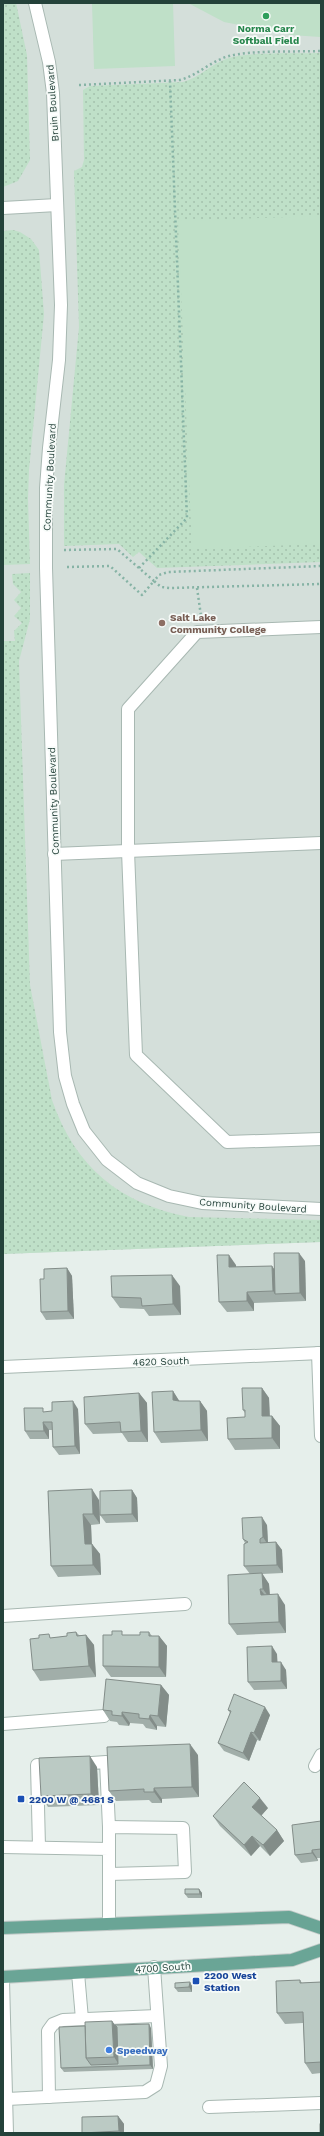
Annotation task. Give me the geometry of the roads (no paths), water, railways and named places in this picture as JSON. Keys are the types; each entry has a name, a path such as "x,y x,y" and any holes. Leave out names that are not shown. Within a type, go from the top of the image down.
{"main road":[{"path":"3,1928 289,1917 321,1928"},
{"name":"4700 South","path":"3,1979 154,1967 292,1960 321,1950"}],"street":[{"name":"Bruin Boulevard","path":"35,3 49,62 53,93 58,206"},
{"path":"3,208 58,206"},
{"name":"Community Boulevard","path":"58,206 61,312 59,360 49,448 46,518 54,854 64,1076 72,1104 84,1131 107,1160 120,1172 137,1183 169,1196 202,1203 321,1209"},
{"path":"321,627 197,632 128,709 128,851 136,1055 227,1142 321,1139"},
{"path":"54,854 321,843"},
{"path":"320,1353 321,1436"},
{"name":"4620 South","path":"3,1368 320,1353"},
{"path":"3,1616 186,1604"},
{"path":"3,1724 104,1716"},
{"path":"315,1766 321,1755"},
{"path":"39,1847 37,1765 106,1762 109,1827 109,1924"},
{"path":"109,1827 183,1828 185,1872 109,1874"},
{"path":"3,1847 109,1849"},
{"path":"7,2099 145,2092 156,2085 160,2066 154,1967"},
{"path":"78,1973 82,2019"},
{"path":"3,1979 7,2099 6,2133"},
{"path":"49,2097 48,2031 53,2024 82,2019 157,2016"},
{"path":"209,2107 321,2103"}],"place":[{"name":"Norma Carr Softball Field","path":"266,16"},
{"name":"Salt Lake Community College","path":"162,623"},
{"name":"2200 W @ 4681 S","path":"21,1799"},
{"name":"2200 West Station","path":"196,1981"},
{"name":"Speedway","path":"109,2050"}]}
